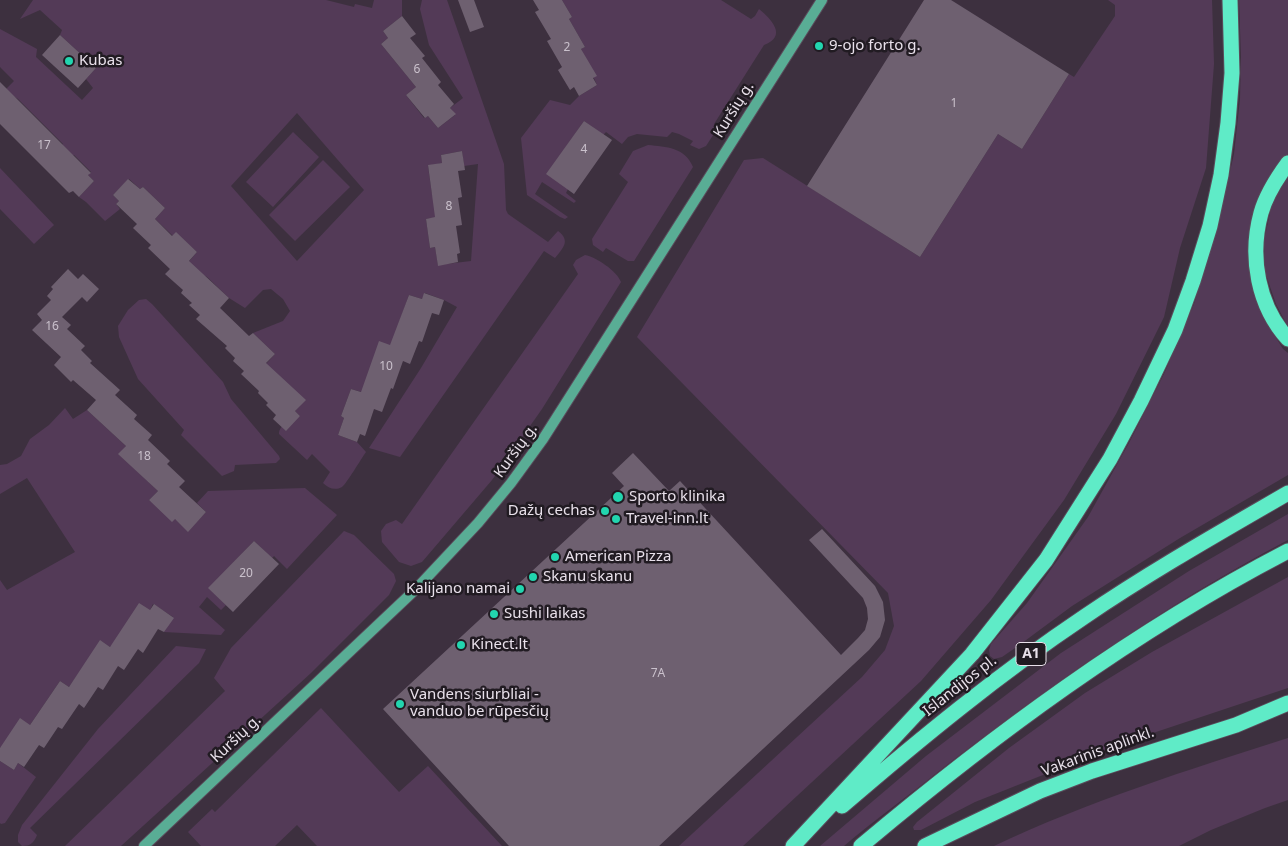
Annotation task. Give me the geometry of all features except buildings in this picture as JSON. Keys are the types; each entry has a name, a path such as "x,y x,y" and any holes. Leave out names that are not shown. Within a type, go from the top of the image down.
{"highway":[{"path":"794,846 972,654 1046,560 1110,459 1141,402 1175,330 1193,282 1210,226 1221,175 1228,123 1232,73 1230,0"},
{"path":"1288,163 1272,187 1261,212 1256,241 1256,264 1267,308 1279,329 1288,339"},
{"name":"Islandijos pl.","path":"794,846 915,743 1029,655 1161,568 1288,493"},
{"path":"861,846 954,770 1081,676 1190,607 1288,551"},
{"name":"Vakarinis aplinkl.","path":"924,846 1040,791 1092,771 1236,724 1288,703"},
{"path":"1236,724 1288,713"}],"main road":[{"name":"Kuršių g.","path":"144,846 417,588 478,523 511,483 543,439 822,0"}],"shaded area":[{"path":"33,0 326,0 354,7 355,4 372,8 374,0 402,0 402,16 383,31 388,38 381,44 416,87 406,95 424,118 428,116 438,128 455,115 450,108 463,98 429,45 420,9 422,0 447,0 504,164 506,210 508,214 548,242 558,231 564,238 564,245 555,258 544,251 400,457 369,448 421,368 457,307 425,293 422,299 409,295 399,323 401,325 365,393 351,389 341,416 344,418 338,435 357,442 366,452 342,487 337,489 329,488 323,483 330,472 312,454 307,460 279,434 284,425 300,416 295,411 305,400 264,366 275,354 253,333 283,321 290,311 283,299 271,289 263,290 245,308 229,298 207,277 186,265 197,252 176,233 173,236 155,219 165,208 143,187 140,189 129,179 113,195 119,201 116,204 120,209 105,221 79,197 94,181 88,175 91,172 74,155 71,157 60,147 63,144 18,99 4,91 14,81 0,67 0,29 37,49 36,57 82,100 93,88 86,79 96,68 60,35 62,30 40,10 20,19","holes":["297,113 364,190 297,261 231,186","462,151 464,166 478,164 471,261 438,265 435,247 430,248 426,219 440,217 432,194 428,166 442,163 441,155"]},
{"path":"562,0 721,0 751,19 759,9 772,22 776,32 775,37 764,45 714,124 717,129 706,146 699,149 690,145 693,141 672,132 667,137 637,134 628,137 622,144 606,132 603,135 584,121 547,174 568,189 566,193 576,201 574,203 542,182 535,194 568,217 565,219 527,195 521,138 550,100 570,105 579,96 597,85 581,49 585,47 569,19 572,17"},
{"path":"1108,0 1212,0 1214,64 1206,168 1180,248 1164,317 1116,414 1064,500 991,600 921,681 743,846 679,846 862,677 885,650 894,626 888,593 637,337 744,160 763,158 920,257 998,134 1022,149 1069,74 1074,77 1115,16 1115,5"},
{"path":"1239,0 1288,0 1288,154 1260,196 1249,235 1252,282 1262,315 1283,349 1288,353 1288,475 1180,538 1072,606 1002,657 994,659 990,656 991,644 1027,603 1088,517 1164,374 1194,304 1217,228 1234,154 1240,99"},
{"path":"293,132 319,157 273,207 246,182"},
{"path":"648,145 674,149 685,155 693,167 634,261 628,261 606,248 603,252 593,245 592,239 628,182 619,174 633,151"},
{"path":"323,160 350,187 295,241 269,215"},
{"path":"0,168 54,225 34,244 0,209"},
{"path":"1288,177 1288,327 1276,304 1265,272 1264,241 1272,203"},
{"path":"585,255 606,265 621,282 542,409 492,480 422,562 411,566 399,562 382,542 381,531 386,524 396,520 402,524 578,274 573,265 576,260"},
{"path":"146,299 223,382 231,399 279,456 280,459 276,463 235,465 234,471 222,476 181,435 184,430 138,379 119,337 118,326 128,310 139,300"},
{"path":"65,408 73,419 87,410 126,446 119,454 158,491 149,500 188,531 206,512 197,503 208,491 305,488 337,515 287,569 274,556 272,558 254,541 209,588 226,605 221,610 207,597 199,607 225,630 221,635 164,632 173,617 153,604 150,610 110,647 101,641 69,687 60,681 30,725 0,748 0,580 7,590 75,552 27,478 0,494 0,465 7,464 21,456 30,439 49,425"},
{"path":"1288,514 1288,540 1241,565 1150,620 1062,680 976,743 844,846 820,846 926,756 1061,653 1189,571"},
{"path":"344,531 354,535 394,574 396,581 389,595 311,673 121,846 65,846 225,691 214,678 231,648"},
{"path":"1288,577 1288,688 1126,742 975,802 921,830 914,830 913,827 917,822 1009,748 1085,693 1152,652"},
{"path":"176,646 206,649 199,663 30,828 37,835 36,838 31,844 22,846 18,842 18,835 22,825 98,729"},
{"path":"321,708 399,792 428,766 502,846 317,846 297,825 275,846 201,846 188,832 212,809 215,812"},
{"path":"1288,738 1288,800 1211,830 1179,846 994,846 1102,800"},
{"path":"0,761 14,770 18,763 36,777 5,823 1,824 0,823"}],"place":[{"name":"9-ojo forto g.","path":"819,46"},
{"name":"Kubas","path":"69,61"},
{"name":"Sporto klinika","path":"618,497"},
{"name":"Dažų cechas","path":"605,511"},
{"name":"Travel-inn.lt","path":"616,519"},
{"name":"American Pizza","path":"555,557"},
{"name":"Skanu skanu","path":"533,577"},
{"name":"Kalijano namai","path":"520,589"},
{"name":"Sushi laikas","path":"494,614"},
{"name":"Kinect.lt","path":"461,645"},
{"name":"Vandens siurbliai - vanduo be rūpesčių","path":"400,704"}]}
